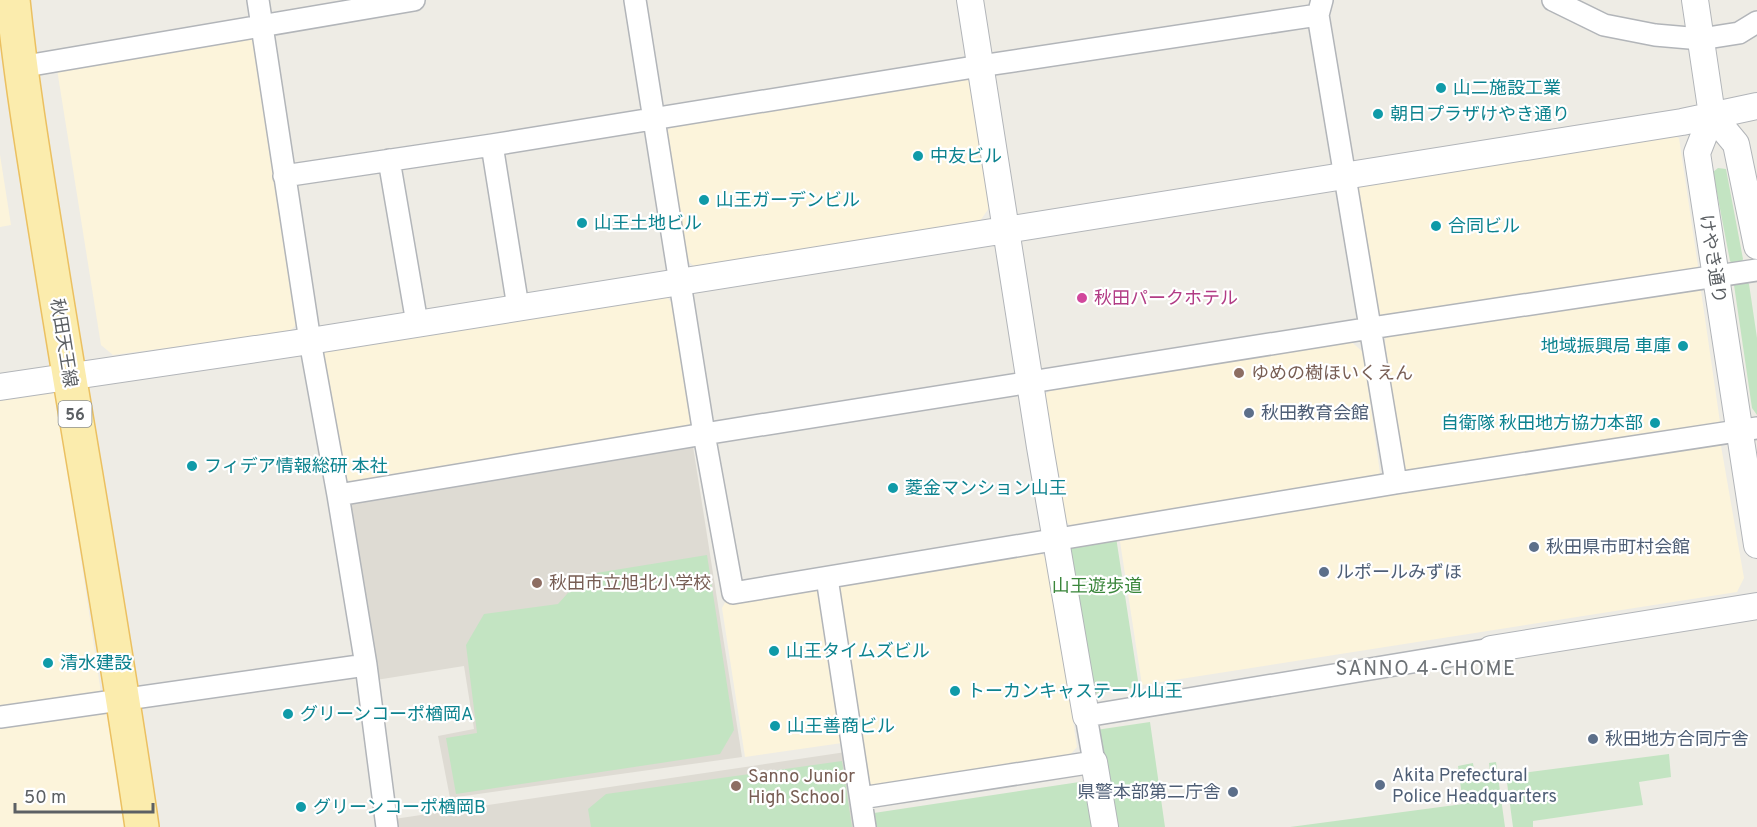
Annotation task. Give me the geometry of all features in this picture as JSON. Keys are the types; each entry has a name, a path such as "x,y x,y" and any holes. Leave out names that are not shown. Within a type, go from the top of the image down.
{"main road":[{"name":"秋田天王線","path":"13,0 20,67 69,377 124,698 142,827"}],"street":[{"path":"258,0 310,341 366,665 387,827"},
{"path":"20,67 414,0"},
{"path":"634,0 704,434 733,593 1396,483 1748,430"},
{"path":"970,0 1105,827"},
{"path":"1553,0 1604,25 1655,35 1701,39 1739,33 1757,22"},
{"path":"1695,0 1712,115 1736,144 1757,246"},
{"path":"284,176 492,145 980,66 1320,8 1396,483"},
{"path":"0,387 310,341 679,280 1682,122 1757,106"},
{"name":"けやき通り","path":"1712,115 1697,153 1716,275 1748,430 1757,545"},
{"path":"492,145 518,307"},
{"path":"389,160 417,323"},
{"path":"338,495 704,434 1371,328 1757,270"},
{"path":"827,578 865,827"},
{"path":"1086,716 1757,606"},
{"path":"0,717 366,665"},
{"path":"861,798 1094,762"}],"shaded area":[{"path":"247,33 256,44 298,323 289,332 113,355 101,345 56,63"},
{"path":"963,77 973,84 989,208 980,221 694,266 680,255 661,138 673,125"},
{"path":"1672,135 1679,138 1698,266 1696,273 1388,319 1376,315 1358,192 1361,183"},
{"path":"0,155 11,225 0,227"},
{"path":"1700,284 1721,429 1414,476 1402,466 1385,341 1387,334"},
{"path":"667,297 679,312 694,417 686,432 353,482 340,477 321,358 327,350"},
{"path":"1348,339 1363,352 1380,473 1374,481 1077,530 1062,519 1044,396 1055,385"},
{"path":"56,391 101,693 0,709 0,399"},
{"name":"秋田市立旭北小学校","path":"692,440 742,757 450,798 438,736 474,729 464,666 376,680 345,500"},
{"path":"1720,440 1744,578 1737,592 1142,685 1119,535"},
{"path":"1038,551 1049,560 1077,747 1069,756 875,788 863,782 856,741 745,757 722,608 727,599"},
{"path":"109,705 128,827 0,827 0,722"},
{"name":"Sanno Junior High School","path":"846,752 859,827 395,827 394,819"}],"green space":[{"path":"1718,168 1726,169 1743,259 1740,267 1736,268 1730,261 1713,172"},
{"path":"1742,276 1749,284 1757,338 1757,415 1752,408 1734,285 1737,277"},
{"name":"山王遊歩道","path":"1116,537 1139,687 1088,695 1064,545"},
{"path":"707,555 734,730 720,754 456,794 446,738 477,733 466,645 484,614 558,604 584,575"},
{"path":"1150,722 1165,827 1111,827 1096,730"},
{"path":"1669,754 1671,777 1639,782 1643,805 1533,821 1533,827 1513,827 1506,775"},
{"name":"Sanno Junior High School","path":"842,761 852,827 591,827 588,809 606,794"},
{"path":"1496,762 1505,827 1290,827 1463,804 1458,766 1473,763 1476,783 1491,781 1489,763"},
{"path":"1086,781 1093,827 876,827 874,813"}],"place":[{"name":"山二施設工業","path":"1441,88"},
{"name":"朝日プラザけやき通り","path":"1378,114"},
{"name":"中友ビル","path":"918,156"},
{"name":"山王ガーデンビル","path":"704,200"},
{"name":"山王土地ビル","path":"582,223"},
{"name":"合同ビル","path":"1436,226"},
{"name":"秋田パークホテル","path":"1082,298"},
{"name":"地域振興局 車庫","path":"1683,346"},
{"name":"ゆめの樹ほいくえん","path":"1239,373"},
{"name":"秋田教育会館","path":"1249,413"},
{"name":"自衛隊 秋田地方協力本部","path":"1655,423"},
{"name":"フィデア情報総研 本社","path":"192,466"},
{"name":"菱金マンション山王","path":"893,488"},
{"name":"秋田県市町村会館","path":"1534,547"},
{"name":"ルポールみずほ","path":"1324,572"},
{"name":"秋田市立旭北小学校","path":"537,583"},
{"name":"山王タイムズビル","path":"774,651"},
{"name":"清水建設","path":"48,663"},
{"name":"トーカンキャステール山王","path":"955,691"},
{"name":"グリーンコーポ楢岡A","path":"288,714"},
{"name":"山王善商ビル","path":"775,726"},
{"name":"秋田地方合同庁舎","path":"1593,739"},
{"name":"Akita Prefectural Police Headquarters","path":"1380,785"},
{"name":"Sanno Junior High School","path":"736,786"},
{"name":"県警本部第二庁舎","path":"1233,792"},
{"name":"グリーンコーポ楢岡B","path":"301,807"}],"district":[{"name":"SANNO 4-CHOME","path":"1426,668"}]}
